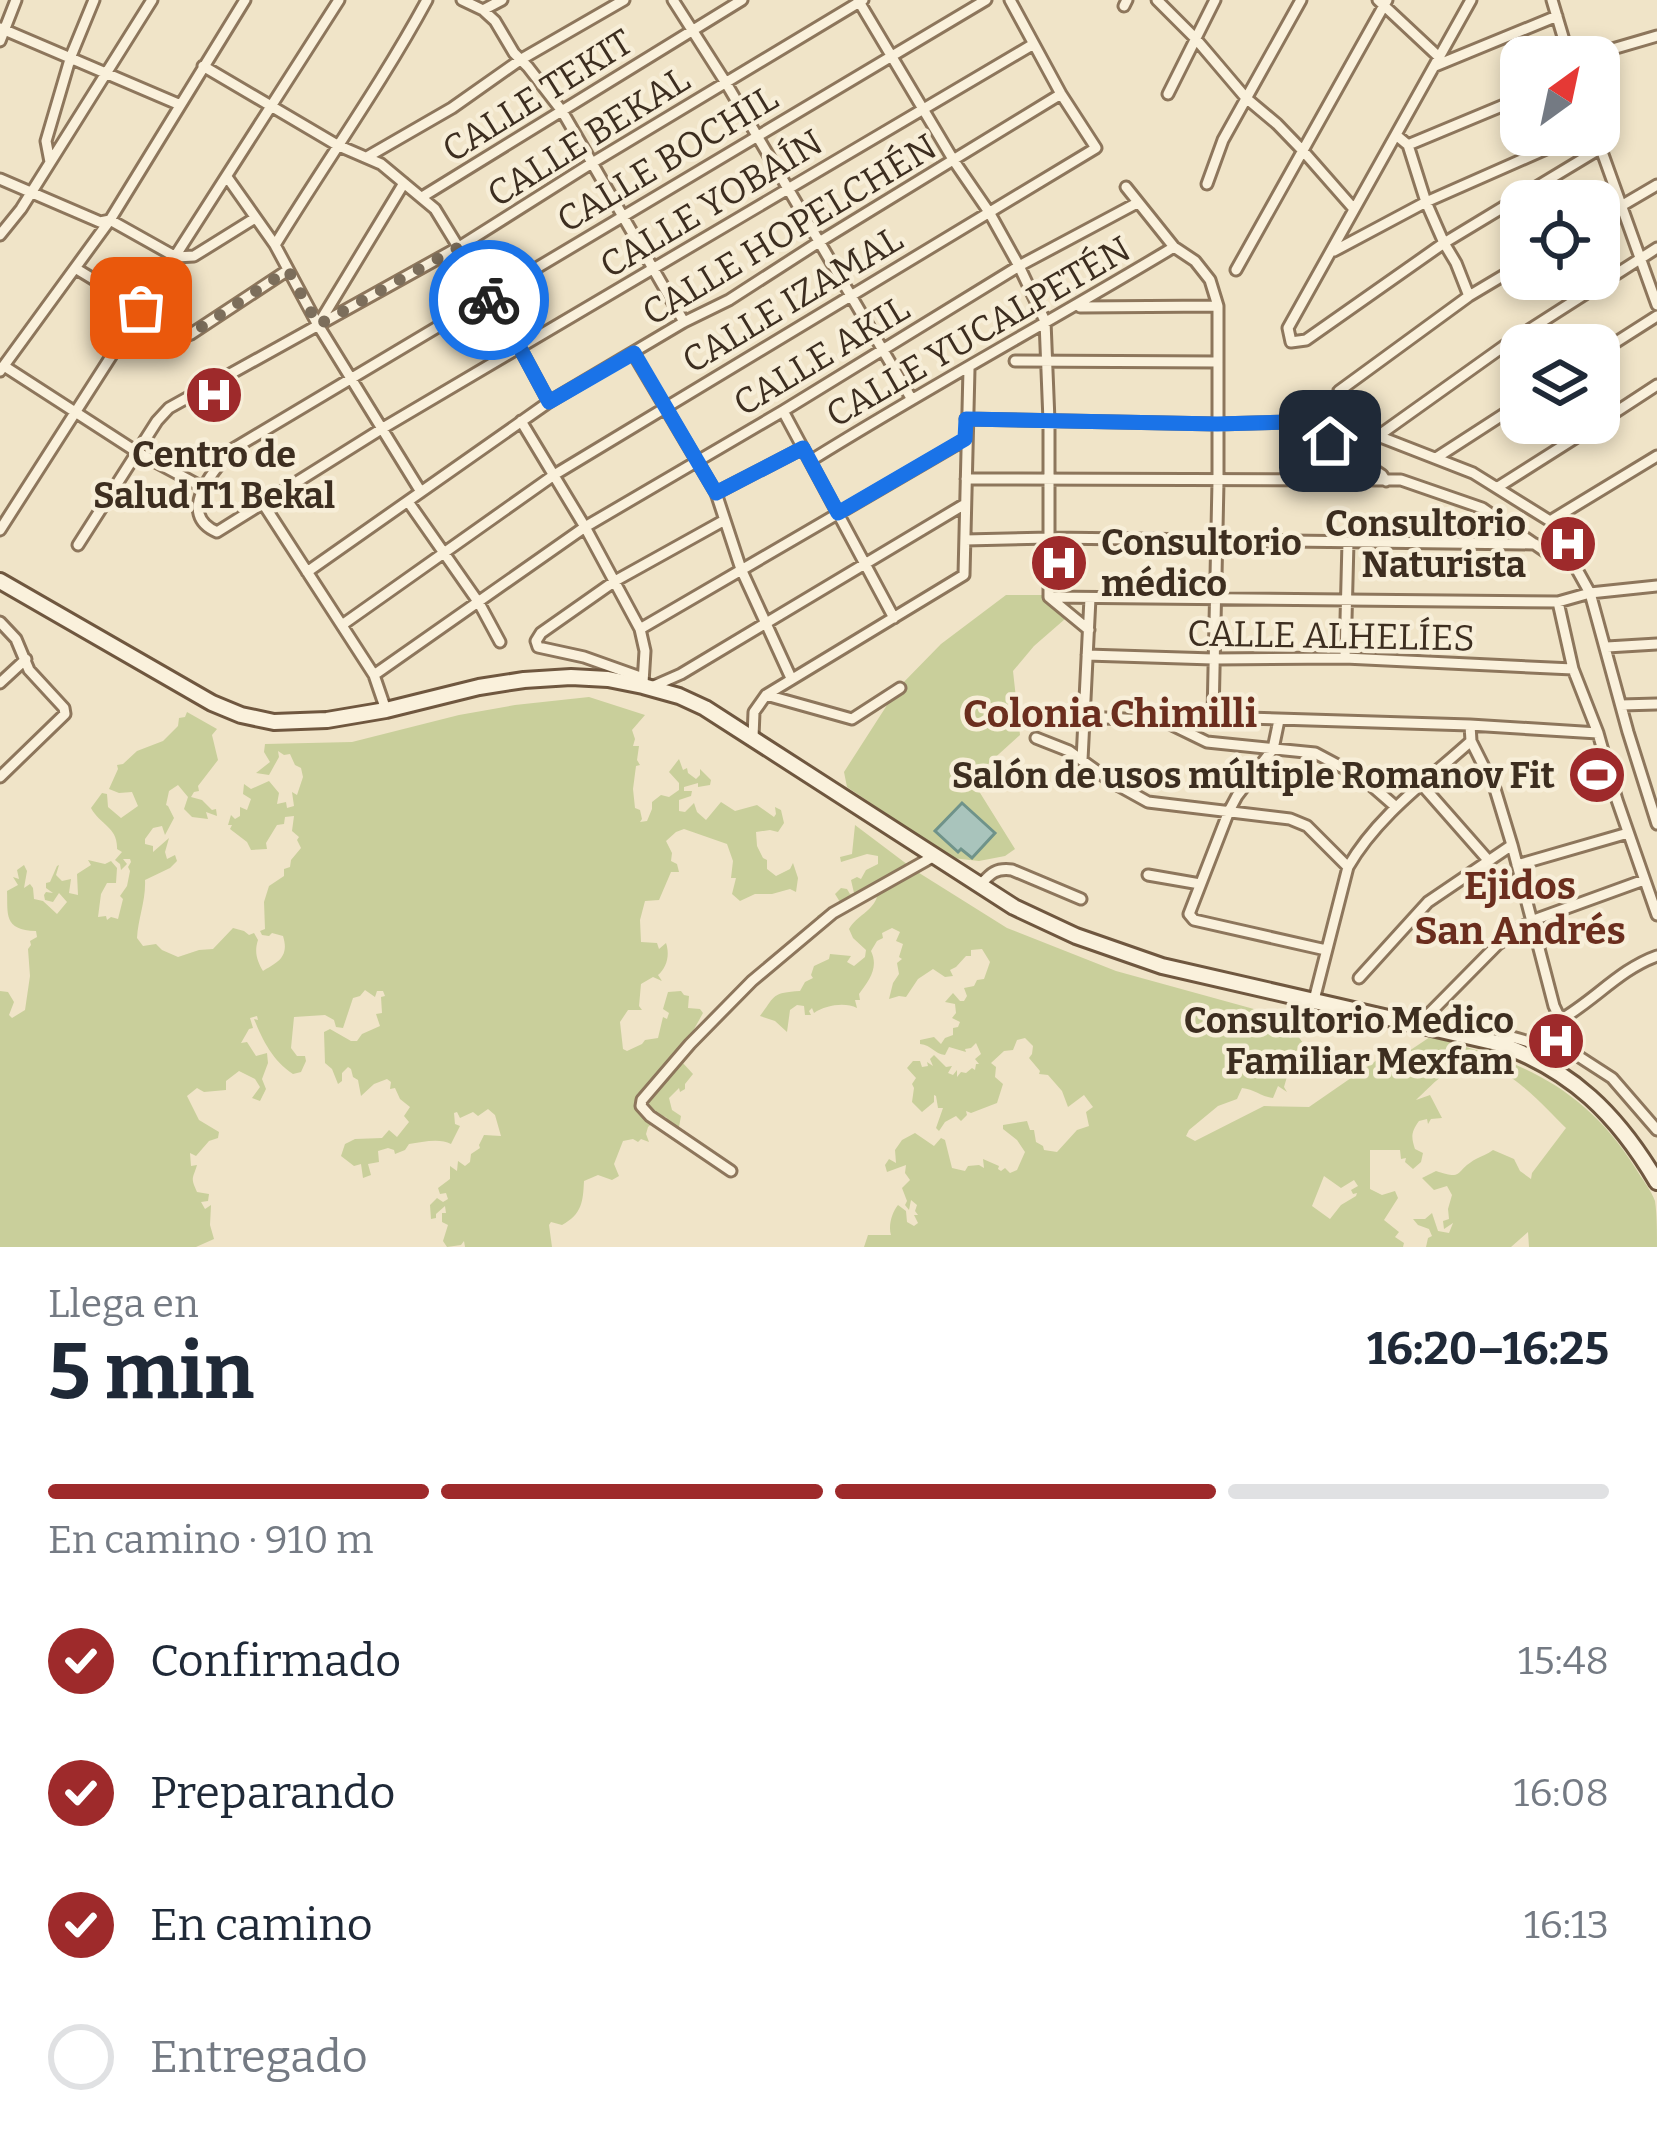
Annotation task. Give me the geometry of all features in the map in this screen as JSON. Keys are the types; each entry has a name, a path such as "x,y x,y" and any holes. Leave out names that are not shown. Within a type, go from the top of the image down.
{"main road":[{"path":"0,580 212,703 274,722 327,720 524,680 608,679 645,684 679,696 753,737 1014,907 1076,936 1162,966 1497,1043 1544,1064 1593,1098 1617,1122 1657,1182"}],"street":[{"path":"16,0 2,33 71,56 178,104"},
{"path":"50,162 46,141 71,56 94,0"},
{"path":"0,236 152,0"},
{"path":"204,488 2,369 110,220 245,0"},
{"path":"0,530 339,0"},
{"path":"274,245 392,64 427,0"},
{"path":"462,0 495,21 562,111 684,322"},
{"path":"483,10 502,0"},
{"path":"367,157 624,0"},
{"path":"674,0 911,398"},
{"name":"CALLE TEKIT","path":"422,197 742,0"},
{"name":"CALLE BOCHIL","path":"204,488 233,449 986,0"},
{"path":"1010,0 1061,94"},
{"path":"1157,0 1354,209"},
{"path":"1168,94 1216,0"},
{"path":"1208,184 1223,140 1300,0"},
{"path":"1471,0 1288,328 1291,342 1306,340 1444,243 1588,156"},
{"path":"1552,0 1563,36"},
{"path":"860,1 988,212 1045,321 1049,598"},
{"name":"CALLE BEKAL","path":"78,544 169,408 459,247 860,1"},
{"path":"1236,270 1383,2 1437,62"},
{"path":"1437,62 1557,16"},
{"path":"1620,47 1657,36"},
{"name":"CALLE YOBAÍN","path":"204,488 199,516 217,532 383,428 1032,45"},
{"path":"203,66 337,145 381,164 435,209 549,402"},
{"name":"CALLE IZAMAL","path":"342,625 554,475 1096,148 1061,94"},
{"name":"CALLE HOPELCHÉN","path":"308,572 549,402 729,300 1061,94"},
{"path":"1408,146 1500,107"},
{"path":"1396,135 1408,146 1426,202 1469,296"},
{"path":"1330,253 1426,202 1530,156"},
{"path":"1604,156 1657,305"},
{"path":"227,177 274,245 421,492"},
{"path":"0,179 100,222 110,220 176,257 194,256 255,218"},
{"name":"CALLE TEKIT","path":"318,325 404,183"},
{"path":"1622,205 1657,184"},
{"path":"1126,187 1174,247 1196,261 1210,280 1217,306 1213,717"},
{"name":"CALLE AKIL","path":"374,675 585,527 1019,266 1137,203"},
{"name":"CALLE YUCALPETÉN","path":"810,461 1174,247"},
{"path":"1378,436 1504,346 1657,248"},
{"path":"75,268 138,313 149,329 169,338 191,334 288,270"},
{"path":"1500,278 1339,392 1378,436 1473,473 1550,521 1590,593 1657,824"},
{"path":"1075,307 1217,306"},
{"path":"1620,340 1657,316"},
{"path":"634,353 716,493 741,569 791,678"},
{"path":"1015,361 1218,362"},
{"path":"753,737 754,712 766,695 960,579 966,569 969,369"},
{"path":"1620,410 1657,386"},
{"path":"783,411 894,618"},
{"path":"1436,458 1500,417"},
{"path":"966,419 1290,422 1312,429 1386,482"},
{"path":"521,421 640,629 645,684"},
{"path":"640,629 965,439"},
{"path":"1498,488 1566,444"},
{"name":"CALLE YUCALPETÉN","path":"716,493 803,448"},
{"path":"1550,521 1657,456"},
{"path":"965,479 1401,480 1482,508 1549,554 1573,561"},
{"path":"262,502 374,675 386,710"},
{"path":"409,503 479,603 500,642"},
{"path":"723,521 615,581 541,633 538,646 584,657 645,684 681,674 965,504"},
{"path":"965,540 1535,544"},
{"path":"1345,658 1348,542"},
{"path":"1049,598 1558,602 1590,593 1657,586"},
{"path":"1049,598 1089,630"},
{"path":"1082,760 1090,598"},
{"path":"1558,602 1573,669 1657,915"},
{"path":"0,622 16,639 29,670 64,708 62,720 0,777"},
{"path":"1606,647 1657,644"},
{"name":"CALLE ALHELÍES","path":"1088,655 1345,658 1573,669"},
{"path":"0,683 26,659"},
{"path":"679,696 681,674"},
{"path":"766,695 852,719 900,688"},
{"path":"1621,706 1657,704"},
{"path":"1086,717 1470,725 1599,738 1628,732"},
{"path":"1279,720 1273,749 1228,811 1189,914 1194,920 1326,950"},
{"path":"1163,721 1207,742 1315,753 1364,779 1396,807"},
{"path":"1470,725 1471,741 1495,788 1560,1020 1578,1056"},
{"path":"1036,738 1069,751 1148,802 1290,819 1306,826 1348,867"},
{"path":"1314,1000 1348,867 1373,830 1471,741"},
{"path":"1422,785 1488,860"},
{"path":"1517,866 1628,833"},
{"path":"1359,977 1428,902 1512,845"},
{"path":"730,1171 650,1116 642,1100 752,981 833,913 936,855"},
{"path":"981,884 1000,868 1081,899"},
{"path":"1148,875 1200,884"},
{"path":"1418,1024 1498,944 1531,921 1644,880"},
{"path":"1560,1020 1584,1007 1631,968 1657,956"},
{"path":"1497,1043 1512,1037 1578,1056 1612,1078 1657,1130"}],"green space":[{"path":"1006,595 1044,595 1065,619 1013,671 1020,735 989,763 977,788 1015,849 979,861 952,858 847,787 844,772 898,688 941,644"},
{"path":"589,697 645,715 632,730 633,746 639,746 640,765 633,789 640,822 647,821 652,802 679,790 669,772 679,759 683,770 687,768 696,779 700,769 711,780 710,785 684,787 692,791 691,796 679,800 679,811 685,812 694,803 706,820 721,802 735,811 757,805 774,817 775,807 781,810 784,823 778,832 756,832 757,846 767,869 776,876 793,863 798,878 796,892 755,894 740,901 732,894 736,878 731,878 733,861 727,844 684,829 666,841 679,872 671,872 659,900 645,901 640,920 641,942 657,943 659,949 666,943 667,960 658,975 662,981 653,977 641,984 642,1010 628,1010 620,1022 627,1051 658,1038 663,1017 667,1019 669,1013 663,1009 668,992 681,991 689,996 688,1008 703,1013 677,1060 693,1074 685,1089 680,1092 679,1088 669,1098 672,1110 681,1116 679,1127 672,1129 661,1116 648,1127 649,1142 623,1141 614,1164 619,1176 612,1180 598,1175 584,1181 577,1212 562,1225 549,1225 552,1247 465,1247 464,1241 447,1247 443,1241 448,1225 442,1222 445,1206 431,1219 430,1205 437,1198 448,1199 438,1188 450,1179 450,1166 457,1171 458,1161 465,1166 470,1162 484,1135 501,1136 495,1115 488,1109 478,1116 473,1112 460,1118 454,1113 455,1124 460,1126 451,1144 409,1144 395,1154 388,1148 378,1151 379,1162 368,1164 371,1175 363,1178 361,1164 354,1166 341,1156 345,1144 355,1139 382,1138 389,1130 397,1137 409,1122 404,1116 410,1107 395,1088 390,1089 387,1079 361,1096 351,1069 342,1073 338,1084 325,1063 324,1032 330,1029 357,1041 380,1026 376,1014 382,1013 383,991 375,997 365,990 353,998 343,1028 325,1015 294,1017 291,1048 306,1061 301,1072 293,1074 269,1050 254,1019 257,1016 250,1018 253,1028 241,1043 247,1042 256,1056 267,1053 262,1079 266,1089 260,1101 252,1098 260,1087 255,1079 239,1071 226,1081 226,1090 197,1088 187,1096 199,1120 219,1132 196,1156 190,1153 191,1166 197,1165 193,1181 197,1192 209,1194 208,1201 201,1202 205,1209 211,1205 214,1239 196,1247 0,1247 0,991 8,992 14,1002 12,1018 25,1010 28,949 37,937 36,931 13,924 7,891 18,885 13,877 19,879 17,870 24,865 24,888 30,884 34,899 57,914 67,902 59,893 53,902 44,895 53,893 46,883 57,866 56,875 62,881 71,879 69,893 78,895 77,874 91,865 88,860 111,861 117,868 116,883 107,883 101,894 98,917 118,919 131,862 123,859 127,864 121,870 115,860 122,852 115,836 91,808 102,793 107,794 108,807 121,818 138,806 132,792 109,789 117,765 163,741 187,712 217,729 212,735 218,760 191,797 216,809 217,816 206,812 208,819 192,817 184,809 188,797 178,785 169,791 166,805 174,818 165,835 162,826 153,828 145,844 153,846 153,852 169,838 167,859 175,855 177,861 145,880 137,938 143,946 156,944 178,957 213,949 233,928 254,933 263,971 281,959 285,950 283,936 260,931 265,929 269,886 284,876 284,869 301,848 292,831 294,816 277,825 267,849 251,850 228,825 231,815 240,816 240,807 247,810 251,799 243,794 244,784 251,789 269,781 279,793 277,804 286,802 287,808 294,806 292,792 297,795 303,777 290,754 278,751 269,775 256,773 270,762 265,744 352,742 459,715"},
{"path":"855,825 916,871 1007,928 1116,971 1276,1015 1293,1029 1305,1046 1294,1053 1284,1087 1287,1092 1278,1086 1273,1098 1242,1088 1237,1099 1218,1106 1189,1130 1186,1136 1195,1141 1264,1106 1309,1107 1377,1060 1403,1055 1430,1037 1521,1067 1572,1097 1595,1117 1655,1201 1657,1247 1529,1247 1528,1232 1511,1247 1426,1247 1432,1236 1429,1229 1413,1219 1425,1219 1432,1213 1438,1231 1449,1233 1453,1223 1444,1229 1443,1221 1449,1219 1452,1195 1447,1186 1434,1190 1422,1178 1436,1171 1456,1175 1493,1150 1514,1159 1531,1179 1566,1128 1510,1076 1472,1062 1449,1071 1416,1100 1430,1095 1442,1118 1416,1125 1415,1149 1423,1153 1413,1169 1406,1158 1401,1159 1400,1150 1370,1150 1370,1189 1382,1195 1395,1191 1398,1198 1384,1220 1399,1232 1395,1237 1403,1247 864,1247 868,1235 891,1235 891,1219 898,1205 906,1211 907,1222 918,1223 917,1205 911,1200 909,1210 905,1205 902,1188 910,1180 906,1165 887,1172 885,1165 889,1159 896,1163 895,1150 902,1140 915,1133 934,1146 941,1138 952,1168 984,1168 983,1159 1010,1173 1017,1170 1025,1152 1003,1125 1027,1121 1036,1142 1044,1150 1057,1152 1077,1130 1089,1126 1086,1112 1093,1107 1084,1095 1068,1107 1062,1091 1048,1075 1039,1074 1029,1058 1033,1046 1025,1038 991,1063 1003,1084 997,1103 966,1111 961,1121 956,1116 939,1131 943,1108 938,1108 936,1096 922,1112 912,1102 916,1078 907,1068 913,1061 920,1061 922,1067 927,1062 933,1066 930,1059 934,1055 946,1067 952,1066 948,1073 957,1070 957,1077 979,1064 976,1043 966,1052 949,1047 945,1055 920,1040 934,1037 941,1044 953,1035 960,1022 952,1018 955,1004 945,1002 953,993 964,1001 964,988 984,979 990,962 982,949 971,950 971,956 950,970 953,976 933,969 918,979 906,997 889,999 903,944 896,941 900,932 892,928 882,933 871,951 873,968 860,1000 855,1000 857,1008 836,1005 814,1013 812,1008 811,1015 805,1015 804,1006 797,1005 790,1010 787,1032 760,1016 775,996 800,991 813,978 814,966 830,954 851,956 847,962 854,966 865,957 866,950 849,929 877,897 827,919 825,928 817,916 839,905 835,894 841,888 854,893 851,880 861,879 878,864 878,856 867,854 841,862 840,857 852,854","holes":["1324,1176 1341,1188 1354,1180 1358,1186 1351,1190 1356,1196 1330,1219 1312,1206"]}],"water":[{"path":"962,803 995,833 972,858 935,831"}],"way so far":[{"path":"141,308 135,318 149,329 180,338 288,270 318,325 459,247 489,300"}],"place":[{"name":"Centro de Salud T1 Bekal","path":"214,395"},
{"name":"Consultorio Naturista","path":"1568,544"},
{"name":"Consultorio médico","path":"1059,563"},
{"name":"Salón de usos múltiple Romanov Fit","path":"1597,775"},
{"name":"Consultorio Medico Familiar Mexfam","path":"1556,1041"}],"district":[{"name":"Colonia Chimilli","path":"1110,713"},
{"name":"Ejidos San Andrés","path":"1520,908"}],"route":[{"path":"489,300 549,402 634,353 716,493 803,448 838,513 965,439 966,419 1290,422 1330,441"}]}
